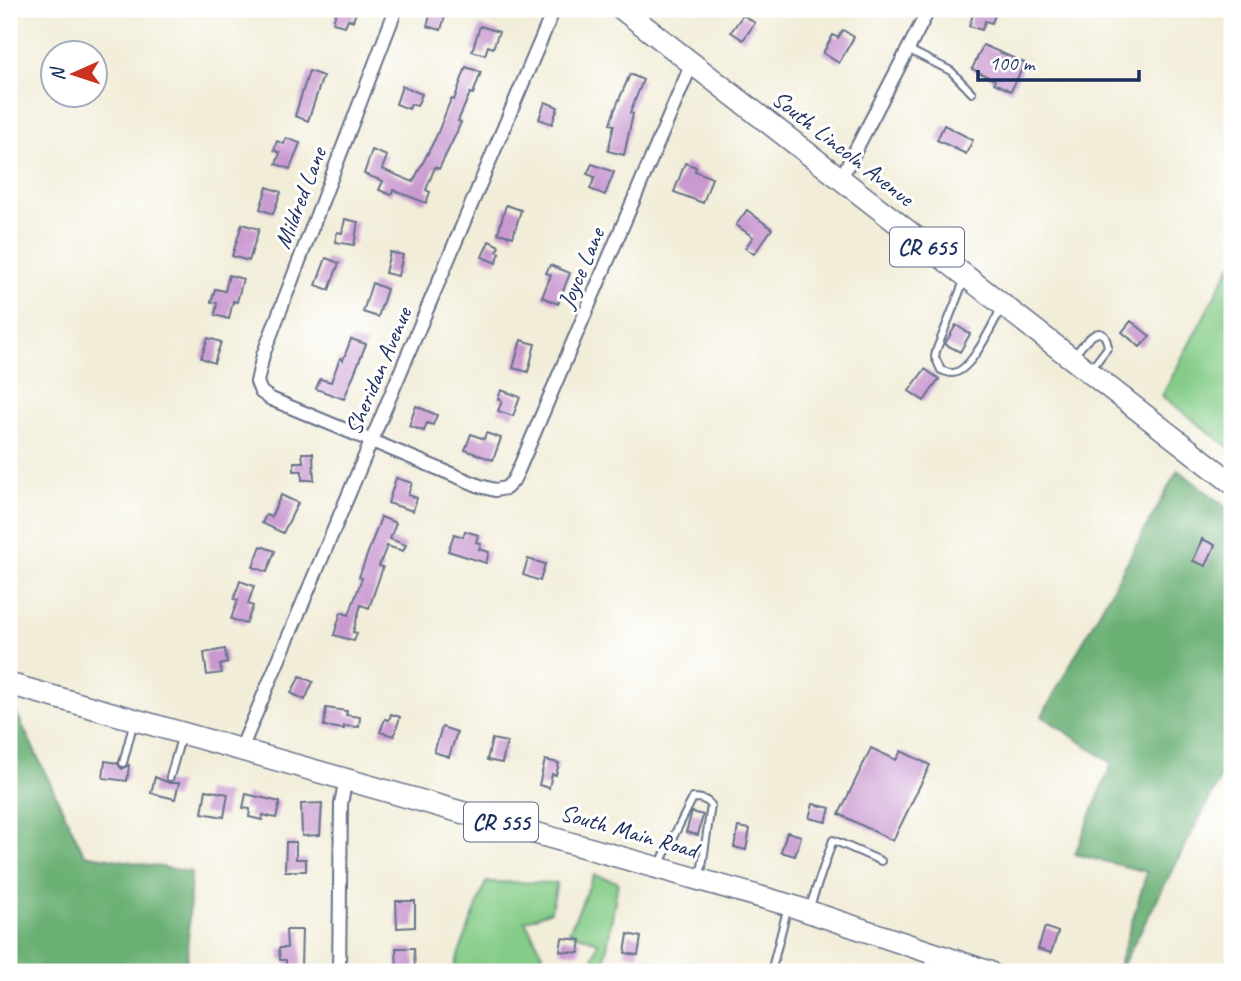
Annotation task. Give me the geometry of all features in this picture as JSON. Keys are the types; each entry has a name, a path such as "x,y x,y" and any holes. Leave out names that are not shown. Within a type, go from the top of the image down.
{"main road":[{"name":"South Lincoln Avenue","path":"622,9 1232,483"},
{"name":"South Main Road","path":"9,684 696,878 798,908 930,962 989,972"}],"street":[{"name":"Mildred Lane","path":"371,442 271,399 261,392 257,382 263,355 396,9"},
{"name":"Sheridan Avenue","path":"240,749 554,9"},
{"path":"840,180 929,9"},
{"name":"Joyce Lane","path":"371,442 480,486 495,490 507,488 518,471 692,64"},
{"path":"339,972 341,804 346,778"}],"lane":[{"path":"908,49 951,71 972,93"},
{"path":"966,277 936,351 935,357 941,370 952,373 963,369 972,360 1003,306"},
{"path":"1072,359 1092,334 1102,335 1108,342 1108,347 1089,372"},
{"path":"123,763 134,719"},
{"path":"170,777 183,733"},
{"path":"658,867 693,798 701,799 712,805 702,867 696,878"},
{"path":"771,972 798,908 833,840 881,861"}],"green space":[{"path":"1232,263 1232,450 1162,396"},
{"path":"1178,470 1232,512 1232,781 1221,777 1117,972 1147,872 1075,854 1112,763 1042,716"},
{"path":"9,708 15,710 84,854 191,872 187,962 162,969 163,972 9,972"},
{"path":"594,875 618,882 603,972 589,972 598,942 569,932"},
{"path":"486,882 557,883 551,911 525,921 543,954 539,972 452,972"}],"building":[{"path":"337,9 357,9 353,21 348,19 345,26 333,23"},
{"path":"432,9 447,9 441,30 427,26"},
{"path":"975,9 997,9 992,23 985,21 982,30 969,26"},
{"path":"743,15 755,23 743,40 731,32"},
{"path":"480,26 499,32 493,48 488,46 485,55 472,51"},
{"path":"843,30 854,37 839,63 823,53 833,35 838,38"},
{"path":"983,45 1025,63 1011,91 972,69"},
{"path":"466,67 481,72 473,94 470,93 458,121 461,122 455,136 439,169 435,167 426,190 430,192 426,203 393,190 391,195 379,190 383,181 364,174 372,150 387,156 382,169 413,182 436,137 451,99 454,100"},
{"path":"309,71 323,76 308,121 295,116"},
{"path":"630,74 643,80 630,113 633,114 624,155 608,151 614,125 610,124"},
{"path":"402,86 422,94 417,106 411,104 409,109 396,104"},
{"path":"545,102 558,107 552,124 539,119"},
{"path":"944,125 973,140 966,154 937,140"},
{"path":"286,138 300,143 290,169 276,164 280,153 274,150 277,141 284,144"},
{"path":"685,163 696,167 695,171 712,178 703,203 674,192"},
{"path":"592,164 614,172 605,195 590,189 595,177 587,174"},
{"path":"267,187 281,192 273,214 260,209"},
{"path":"506,205 521,210 513,237 498,233"},
{"path":"747,210 772,229 754,254 745,248 753,237 736,225"},
{"path":"345,219 358,222 354,245 335,242 337,232 342,233"},
{"path":"242,224 259,229 249,261 232,256"},
{"path":"489,241 499,246 497,251 500,253 496,263 482,257"},
{"path":"390,252 403,255 398,276 385,273"},
{"path":"326,258 339,263 329,290 316,285"},
{"path":"550,265 570,273 558,304 542,297 551,275 546,273"},
{"path":"229,275 243,279 237,302 233,301 229,319 215,315 217,303 211,302 215,289 225,291"},
{"path":"372,283 387,289 378,317 363,312"},
{"path":"1131,321 1150,336 1140,347 1122,332"},
{"path":"956,325 970,334 960,352 945,344"},
{"path":"208,338 221,342 214,363 201,358"},
{"path":"351,339 366,344 344,399 316,389 320,379 331,382"},
{"path":"521,340 535,344 528,372 513,368"},
{"path":"925,369 939,379 924,401 909,391"},
{"path":"501,390 520,397 513,416 498,411 502,401 498,399"},
{"path":"416,406 437,415 433,425 427,423 424,431 409,426"},
{"path":"486,433 501,438 493,460 465,450 471,434 484,439"},
{"path":"302,453 313,453 314,480 302,480 302,471 294,471 294,462 303,462"},
{"path":"396,478 412,483 408,495 417,498 413,511 388,503"},
{"path":"281,495 298,503 283,533 262,523 266,515 271,517"},
{"path":"381,517 396,523 390,539 406,545 403,551 387,546 379,566 383,567 369,608 361,605 353,632 357,633 354,641 334,635 341,612 349,615 362,578 359,577"},
{"path":"465,531 478,535 476,542 481,544 479,549 489,552 486,563 448,551 454,534 463,537"},
{"path":"1202,539 1215,545 1206,566 1193,561"},
{"path":"261,546 275,551 267,572 253,567"},
{"path":"528,559 545,564 540,581 523,575"},
{"path":"240,581 254,586 248,604 253,606 246,624 231,619 238,600 234,599"},
{"path":"225,649 227,663 220,665 222,673 207,675 204,653"},
{"path":"300,676 313,682 305,700 291,693"},
{"path":"326,708 347,711 346,715 360,717 359,727 344,726 344,729 324,726"},
{"path":"391,714 400,717 394,736 380,732 385,719 389,720"},
{"path":"442,727 457,732 449,757 434,752"},
{"path":"492,739 507,742 502,763 487,760"},
{"path":"871,748 896,760 901,751 930,765 893,841 839,814"},
{"path":"545,760 559,763 556,775 552,774 549,788 539,785"},
{"path":"105,761 117,763 122,769 129,765 127,781 103,778"},
{"path":"155,777 169,783 179,783 175,799 151,793"},
{"path":"206,790 228,794 224,817 202,813"},
{"path":"246,794 280,802 276,818 263,815 262,820 249,817 250,809 243,808"},
{"path":"322,803 320,835 302,836 301,804"},
{"path":"813,804 830,808 826,822 809,818"},
{"path":"692,812 703,815 698,835 686,832"},
{"path":"738,827 750,829 746,850 734,847"},
{"path":"787,832 801,836 795,856 781,852"},
{"path":"286,842 296,842 296,859 306,859 306,871 285,871"},
{"path":"396,901 415,901 415,927 397,928"},
{"path":"1045,927 1058,932 1051,953 1038,949"},
{"path":"286,930 302,930 301,966 286,966 286,960 280,960 279,948 287,948"},
{"path":"628,934 641,937 638,955 625,953"},
{"path":"562,938 581,940 579,953 560,951"},
{"path":"396,948 414,948 415,972 397,972"}]}
